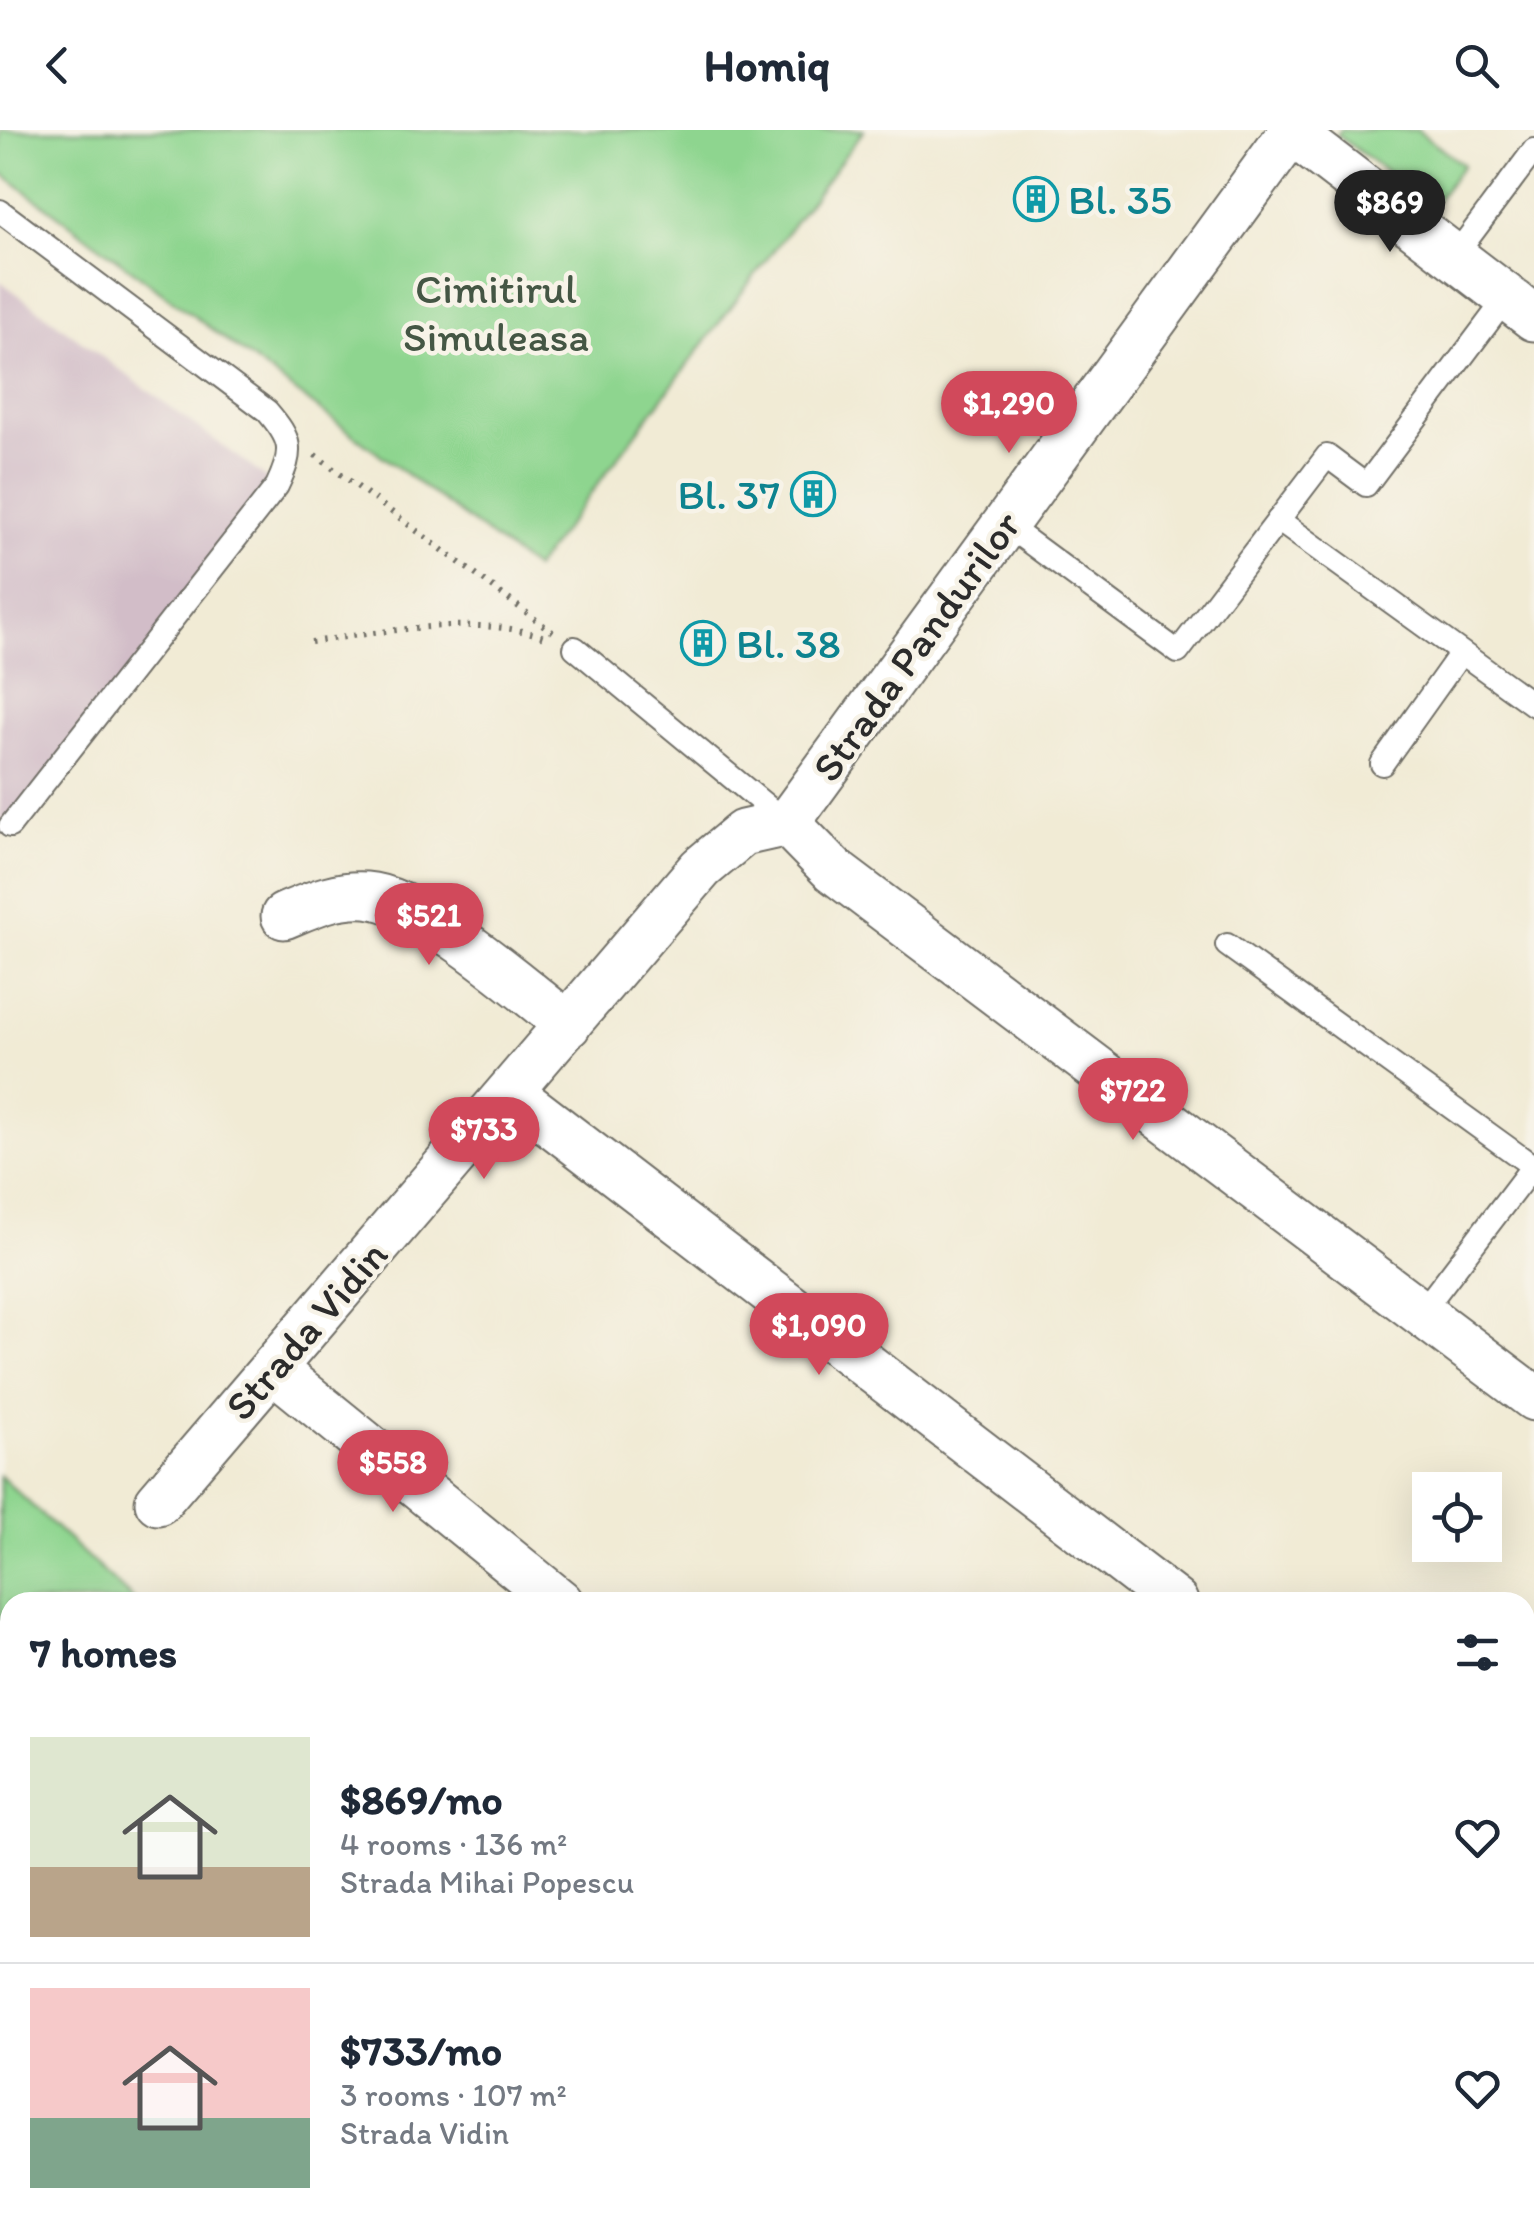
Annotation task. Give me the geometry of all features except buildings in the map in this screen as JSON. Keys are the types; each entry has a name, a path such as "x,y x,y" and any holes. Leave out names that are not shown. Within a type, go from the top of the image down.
{"street":[{"path":"1292,131 1520,308"},
{"name":"Strada Pandurilor","path":"787,823 1292,131"},
{"path":"787,823 833,870 1534,1398"},
{"name":"Strada Vidin","path":"158,1502 701,868 743,833 787,823"},
{"path":"284,916 336,896 370,895 407,909 467,947 568,1025"},
{"path":"511,1093 1162,1592"},
{"path":"273,1368 548,1592"}],"lane":[{"path":"1454,256 1534,150"},
{"path":"0,211 266,411 286,433 289,450 277,486 10,826"},
{"path":"1005,524 1178,652 1327,456 1366,485 1520,308"},
{"path":"1278,520 1534,705"},
{"path":"575,648 787,823"},
{"path":"1382,764 1461,653"},
{"path":"1226,945 1533,1166 1421,1313"}],"path":[{"path":"286,433 575,648"},
{"path":"311,642 402,630 463,627 527,631 575,648"}],"shaded area":[{"path":"0,281 277,486 0,833"}],"green space":[{"name":"Cimitirul Simuleasa","path":"0,130 864,130 534,569 0,172"},
{"path":"1341,130 1417,130 1463,165 1432,206 1337,135"},
{"path":"0,1476 125,1592 0,1592"}],"place":[{"name":"Bl. 35","path":"1036,199"},
{"name":"Bl. 37","path":"813,494"},
{"name":"Bl. 38","path":"703,643"}]}
